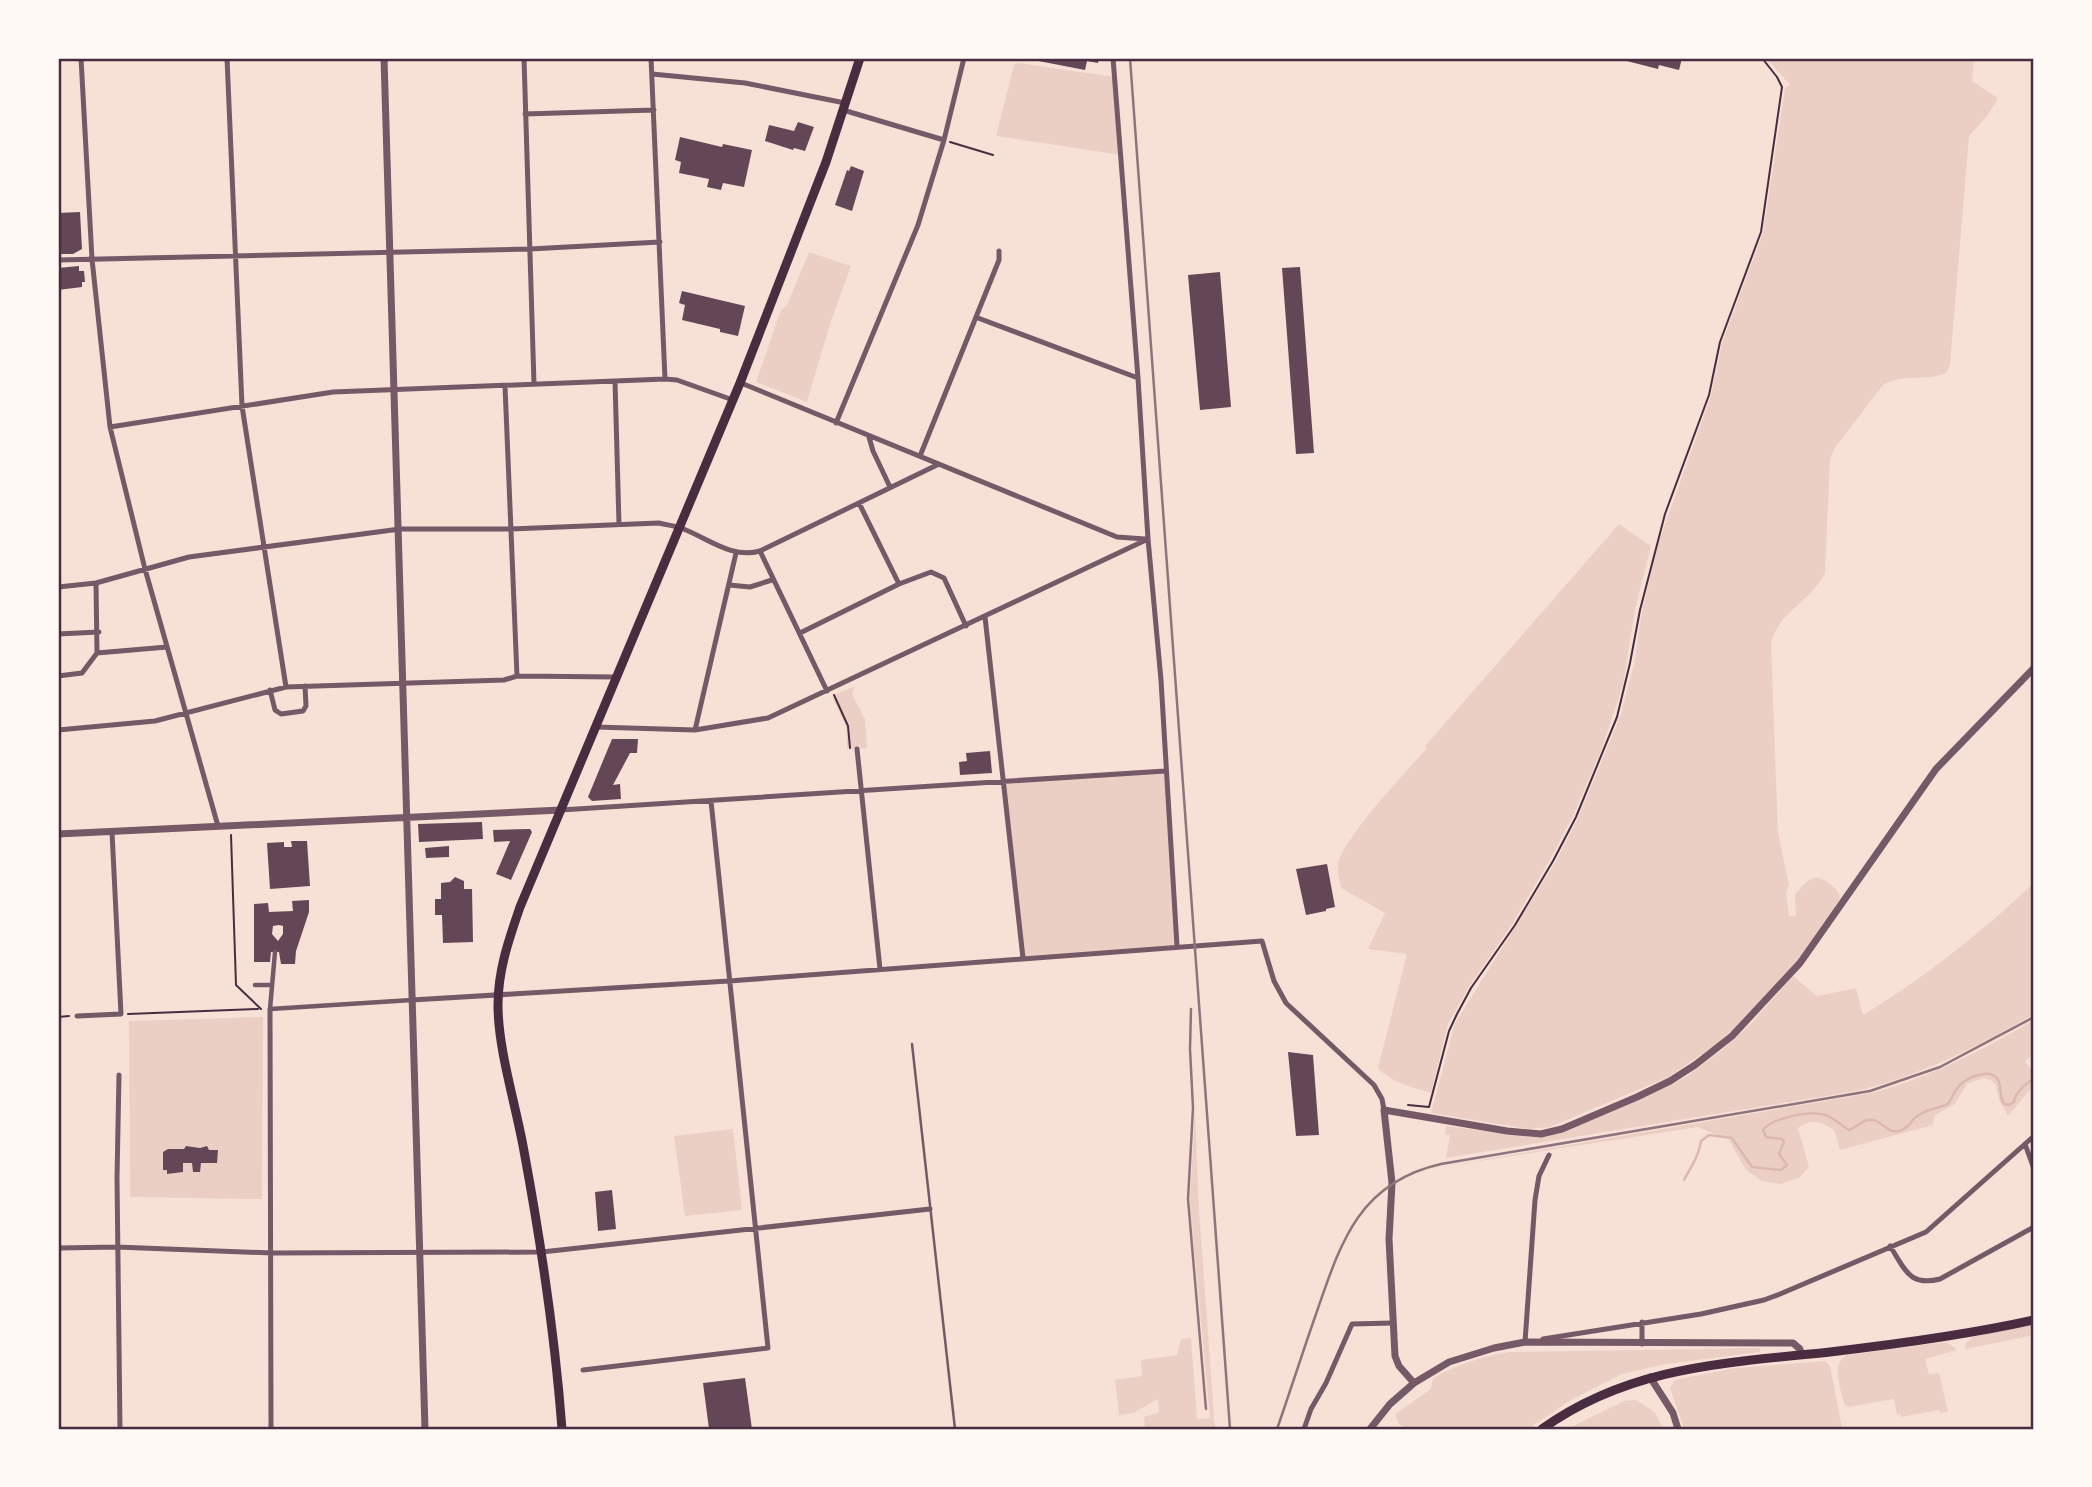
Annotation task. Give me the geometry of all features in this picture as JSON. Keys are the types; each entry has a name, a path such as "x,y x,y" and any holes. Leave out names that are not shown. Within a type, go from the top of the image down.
{"main road":[{"path":"562,1429 542,1252 500,1033 498,996 505,950 520,907 740,383 800,232 860,58"},
{"path":"1542,1429 1583,1402 1650,1377 1707,1367 1958,1335 2034,1320"}],"street":[{"path":"81,58 92,259 110,427 145,569 218,826"},
{"path":"228,58 242,406 286,687"},
{"path":"384,58 425,1429"},
{"path":"524,58 534,384"},
{"path":"651,58 665,379"},
{"path":"836,423 918,225 944,140 964,58"},
{"path":"1112,58 1161,680 1177,947"},
{"path":"652,74 745,83 844,107 944,140"},
{"path":"525,114 654,110"},
{"path":"58,260 530,249 660,242"},
{"path":"920,456 978,318 999,260 999,251"},
{"path":"978,318 1138,378"},
{"path":"110,427 333,392 394,389 665,379 677,380 733,400"},
{"path":"615,381 619,524"},
{"path":"740,383 1117,537 1148,539"},
{"path":"505,386 517,676"},
{"path":"869,437 890,487"},
{"path":"58,587 96,583 189,557 400,529 511,529 659,523 680,527 736,553 749,554 939,464"},
{"path":"859,503 899,584"},
{"path":"596,727 695,730 758,721 1148,539"},
{"path":"760,551 772,580 829,690"},
{"path":"695,730 736,553"},
{"path":"800,633 899,584 931,572 944,578 966,626"},
{"path":"729,584 750,587 772,580"},
{"path":"58,676 82,673 97,653 99,632 96,583"},
{"path":"985,617 1023,958"},
{"path":"58,634 99,632"},
{"path":"97,653 167,647"},
{"path":"1384,1110 1541,1134 1562,1129 1683,1074 1747,1022 1800,963 1936,769 2034,668"},
{"path":"58,730 155,721 286,687 504,680 517,676 617,677"},
{"path":"270,690 275,710 281,714 292,713 303,711 306,706 305,686"},
{"path":"857,749 880,969"},
{"path":"58,834 561,810 1165,771"},
{"path":"583,1370 768,1348 711,801"},
{"path":"77,1016 121,1014 112,832"},
{"path":"270,1009 729,981 1262,941 1274,981 1286,1003 1374,1085 1382,1099 1392,1183 1389,1239 1395,1356 1399,1366 1414,1383"},
{"path":"271,1429 270,1009 275,952"},
{"path":"255,985 272,985"},
{"path":"119,1075 117,1247 120,1429"},
{"path":"1370,1429 1390,1404 1414,1383 1469,1354 1525,1342 1701,1314 1764,1300 1926,1232 2034,1136"},
{"path":"2025,1144 2034,1169"},
{"path":"1525,1342 1535,1200 1539,1176 1549,1155"},
{"path":"58,1248 117,1247 272,1253 542,1252 930,1209"},
{"path":"1890,1246 1908,1273 1916,1280 1928,1282 1940,1279 2034,1227"},
{"path":"1642,1322 1642,1344"},
{"path":"1304,1429 1352,1324 1393,1323"},
{"path":"1525,1342 1793,1343 1800,1349 1801,1355"},
{"path":"1650,1377 1673,1413 1678,1429"}],"lane":[{"path":"912,1044 955,1429"}],"path":[{"path":"1408,1105 1429,1107 1449,1031 1457,1014 1553,861 1576,817 1616,717 1665,514 1709,395 1720,342 1761,232 1782,87 1762,58"},
{"path":"944,140 993,155"},
{"path":"829,690 849,726 850,748 857,749"},
{"path":"121,1014 261,1009 236,985 231,826"},
{"path":"58,1017 77,1016"}],"shaded area":[{"path":"1766,58 1974,58 1972,81 1998,98 1988,115 1969,136 1950,365 1946,373 1938,376 1898,379 1883,385 1834,449 1830,459 1825,573 1812,591 1781,623 1771,643 1778,833 1789,885 1786,892 1789,916 1796,916 1795,894 1811,879 1819,878 1830,884 1837,890 1840,899 1798,960 1744,1019 1717,1044 1668,1077 1550,1127 1527,1129 1431,1113 1455,1023 1555,863 1578,818 1620,717 1634,664 1642,611 1658,544 1711,396 1722,343 1763,233 1785,88 1790,85"},
{"path":"1018,63 1115,77 1121,155 996,136 1014,65"},
{"path":"809,252 851,266 830,324 807,402 756,382 781,310 787,305"},
{"path":"1619,524 1651,546 1635,610 1623,685 1601,751 1573,816 1550,860 1448,1024 1431,1093 1403,1084 1378,1068 1407,954 1368,949 1385,913 1341,888 1338,869 1342,855 1362,823 1427,748 1425,746"},
{"path":"855,686 852,694 865,719 867,748 847,749 846,726 833,699 836,694"},
{"path":"1165,771 1177,946 1023,958 1005,782"},
{"path":"2034,883 2034,1014 1948,1059 1880,1085 1856,1091 1446,1158 1450,1135 1445,1134 1446,1126 1541,1138 1563,1132 1686,1077 1750,1025 1793,976 1817,996 1856,988 1863,1015 1952,954"},
{"path":"263,1017 262,1199 130,1197 129,1021"},
{"path":"2034,1020 2034,1053 2025,1061 2034,1074 2034,1085 2008,1116 1999,1100 1996,1085 1984,1078 1967,1084 1955,1104 1935,1115 1933,1125 1840,1150 1834,1130 1821,1123 1808,1123 1798,1128 1809,1167 1799,1178 1780,1184 1762,1181 1746,1170 1729,1140 1698,1127 1441,1167 1871,1093 1955,1062"},
{"path":"1195,1108 1199,1210 1215,1429 1145,1429 1144,1417 1159,1412 1158,1399 1133,1413 1119,1415 1115,1380 1142,1376 1141,1360 1177,1355 1181,1339 1191,1338 1197,1419 1210,1418 1190,1201"},
{"path":"733,1129 742,1210 685,1216 674,1136"},
{"path":"2034,1324 2034,1335 1965,1349 1966,1343 1973,1337"},
{"path":"1945,1342 1957,1350 1925,1359 1929,1375 1939,1373 1948,1411 1940,1413 1939,1410 1901,1417 1901,1414 1897,1415 1894,1399 1848,1407 1844,1404 1838,1371 1839,1364 1847,1355"},
{"path":"1760,1348 1760,1352 1666,1364 1622,1374 1571,1400 1528,1429 1408,1429 1399,1424 1395,1414 1431,1389 1433,1378 1470,1362 1510,1352"},
{"path":"1825,1361 1830,1366 1842,1428 1684,1429 1670,1388 1674,1381 1679,1379 1735,1368"},
{"path":"1636,1400 1655,1412 1663,1429 1567,1429 1624,1401"}],"building":[{"path":"1023,58 1099,58 1098,63 1087,61 1085,70"},
{"path":"1682,58 1679,70 1659,65 1658,69 1619,59"},
{"path":"798,122 814,127 805,151 765,141 769,125 794,131"},
{"path":"680,137 722,147 723,144 752,150 744,187 723,183 721,190 707,187 709,179 679,173 681,162 675,160"},
{"path":"851,166 864,171 852,211 835,205 847,170 849,171"},
{"path":"80,212 82,249 73,254 58,254 58,213"},
{"path":"79,266 79,271 84,271 85,282 82,282 82,287 58,290 58,268"},
{"path":"1300,267 1314,453 1296,454 1282,268"},
{"path":"1220,272 1231,407 1200,410 1188,275"},
{"path":"682,291 745,306 738,336 682,320 685,305 679,303"},
{"path":"612,739 638,739 637,753 630,753 613,785 620,784 621,799 592,801 588,797"},
{"path":"990,751 992,773 960,775 959,762 967,761 966,753"},
{"path":"482,822 483,839 419,842 418,824"},
{"path":"530,829 532,832 511,880 496,874 510,841 494,842 493,830"},
{"path":"291,841 307,841 310,886 270,889 267,843 284,842 284,847 292,847"},
{"path":"449,846 449,857 426,858 425,848"},
{"path":"1327,864 1335,907 1306,915 1296,869"},
{"path":"455,877 464,881 464,889 472,889 473,942 443,943 442,915 435,915 435,899 441,899 441,883 450,882"},
{"path":"309,900 309,912 296,951 295,964 281,964 279,952 271,952 270,962 254,962 254,904 268,903 269,912 293,911 292,901","holes":["273,926 283,926 283,934 278,941 272,934"]},
{"path":"1288,1052 1313,1055 1319,1135 1296,1136"},
{"path":"186,1146 207,1146 209,1150 218,1150 217,1163 201,1163 200,1172 193,1172 192,1163 183,1163 183,1172 167,1174 167,1170 163,1170 163,1152 168,1149 184,1149"},
{"path":"612,1190 616,1229 598,1231 595,1192"},
{"path":"745,1378 752,1429 709,1429 703,1383"}],"waterway":[{"path":"1684,1180 1697,1157 1701,1141 1709,1135 1732,1138 1752,1167 1781,1170 1787,1165 1779,1154 1784,1142 1782,1139 1766,1137 1763,1130 1783,1119 1802,1114 1819,1114 1832,1118 1849,1130 1872,1120 1890,1130 1899,1131 1920,1114 1948,1104 1960,1085 1974,1076 1986,1074 1996,1077 2002,1101 2009,1105 2034,1077"}],"railway":[{"path":"1130,58 1230,1429"},
{"path":"1191,1009 1193,1108 1188,1199 1206,1409"},
{"path":"1277,1429 1333,1265 1344,1242 1371,1202 1389,1186 1412,1173 1441,1164 1870,1091 1940,1067 2034,1017"}]}
